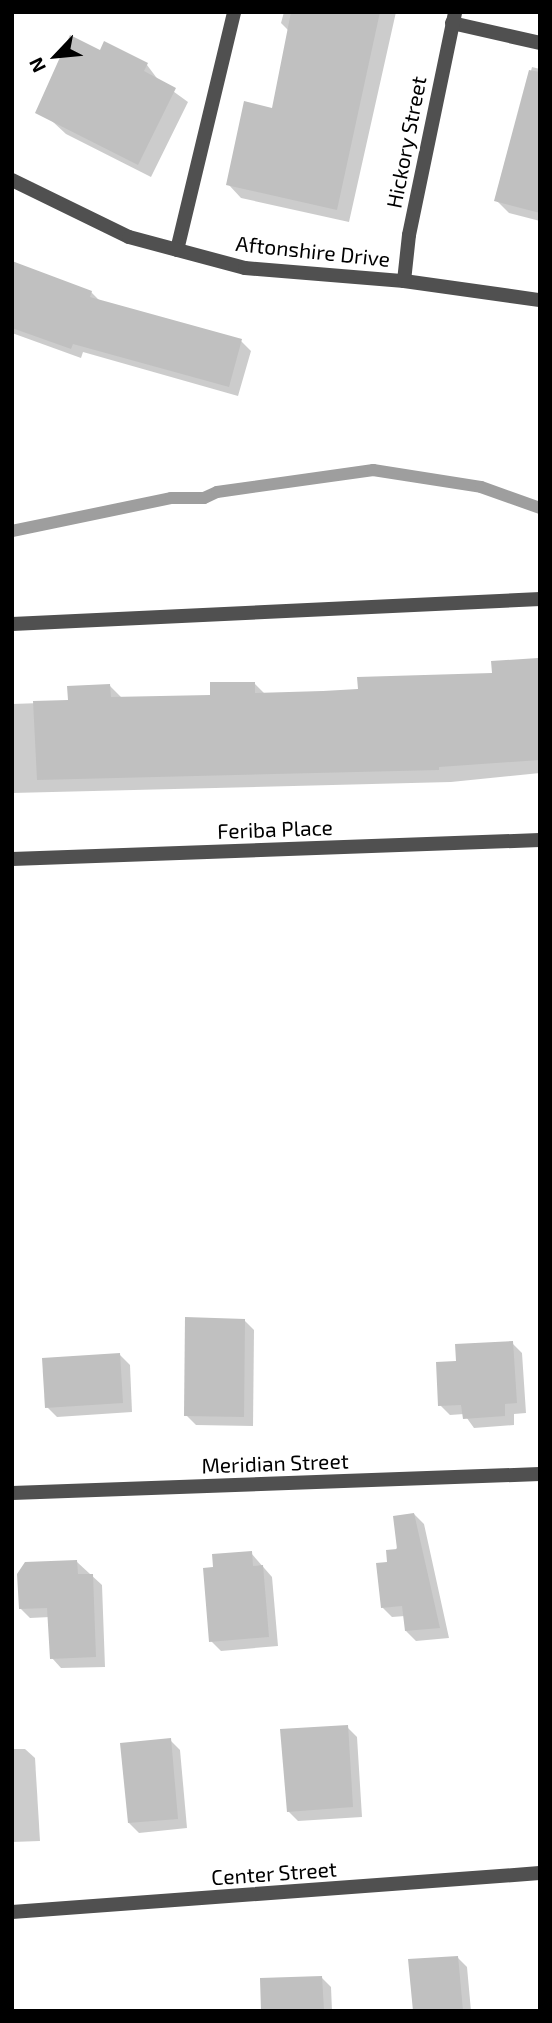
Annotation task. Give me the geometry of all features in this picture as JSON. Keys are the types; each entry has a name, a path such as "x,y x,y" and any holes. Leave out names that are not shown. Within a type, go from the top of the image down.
{"street":[{"path":"177,250 234,12"},
{"path":"454,18 540,43"},
{"name":"Hickory Street","path":"404,281 454,18"},
{"name":"Aftonshire Drive","path":"12,180 129,237 245,268 404,281 540,300"},
{"path":"12,624 540,599"},
{"name":"Feriba Place","path":"12,859 540,840"},
{"name":"Meridian Street","path":"12,1493 540,1474"},
{"name":"Center Street","path":"12,1912 540,1873"}],"building":[{"path":"291,12 380,12 337,210 226,185 244,101 272,108"},
{"path":"70,35 100,50 104,41 148,63 144,71 176,88 138,165 35,113"},
{"path":"529,70 540,72 540,213 494,201"},
{"path":"12,261 92,291 90,297 242,339 229,387 73,344 71,349 12,328"},
{"path":"538,658 540,760 439,767 439,770 37,780 33,701 68,700 67,686 110,684 111,697 210,695 210,682 255,682 255,693 358,689 357,677 492,673 491,661"},
{"path":"185,1317 245,1319 244,1417 184,1416"},
{"path":"513,1341 517,1403 505,1404 505,1416 463,1419 461,1405 438,1406 436,1362 456,1361 455,1344"},
{"path":"120,1353 123,1403 45,1408 42,1358"},
{"path":"414,1513 440,1628 405,1631 402,1606 381,1608 376,1563 387,1562 386,1550 397,1549 393,1516"},
{"path":"252,1551 253,1566 263,1565 269,1637 209,1642 203,1568 213,1567 212,1554"},
{"path":"77,1560 78,1574 93,1574 96,1657 50,1659 47,1608 19,1609 17,1574 25,1562"},
{"path":"348,1725 353,1807 287,1812 280,1729"},
{"path":"171,1738 178,1819 128,1823 120,1743"},
{"path":"458,1956 463,2011 413,2011 408,1959"},
{"path":"322,1976 324,2011 261,2011 260,1978"}],"waterway":[{"path":"12,531 171,498 204,498 217,492 373,470 481,487 540,508"}]}
